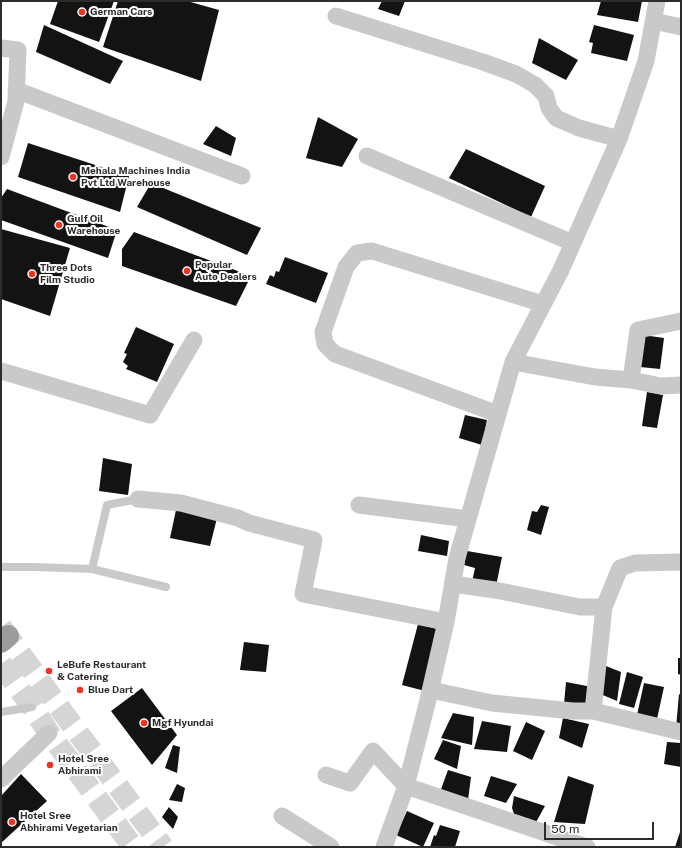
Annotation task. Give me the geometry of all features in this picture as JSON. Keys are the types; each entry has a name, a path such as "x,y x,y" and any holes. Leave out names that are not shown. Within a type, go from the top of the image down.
{"street":[{"path":"384,847 406,786 431,690 446,622 457,558 512,362 561,270 619,139 646,62 657,1"},
{"path":"336,16 483,62 516,74 535,85 546,96 549,108 556,118 579,128 619,139"},
{"path":"654,21 681,27"},
{"path":"1,48 18,50 16,101 1,157"},
{"path":"16,90 242,176"},
{"path":"367,156 573,243"},
{"path":"498,414 335,354 325,344 323,332 346,267 357,253 372,251 543,304"},
{"path":"631,380 638,330 681,321"},
{"path":"1,371 150,415 194,340"},
{"path":"512,362 595,377 631,380 661,386 681,385"},
{"path":"138,499 181,503 314,540 303,594 446,622"},
{"path":"359,505 468,519"},
{"path":"593,712 604,607 620,568 635,563 681,562"},
{"path":"453,584 495,590 580,607 604,607"},
{"path":"431,690 492,703 593,712 681,732"},
{"path":"1,779 49,734"},
{"path":"326,775 350,783 373,751 406,786 587,847"},
{"path":"282,816 331,847"}],"lane":[{"path":"92,569 107,506 138,499"},
{"path":"1,568 34,567 92,569 166,587"},
{"path":"1,712 32,707"}],"building":[{"name":"German Cars","path":"58,1 114,1 99,42 50,24"},
{"path":"118,1 187,1 219,10 201,81 103,47"},
{"path":"382,1 405,1 399,16 378,9"},
{"path":"601,1 642,1 638,22 597,15"},
{"path":"44,25 123,61 110,84 36,52"},
{"path":"594,25 634,35 627,61 591,53 593,43 589,42"},
{"path":"539,38 578,60 566,80 532,63"},
{"path":"318,117 358,139 342,167 306,158"},
{"path":"216,126 236,138 231,156 203,144"},
{"name":"Mehala Machines India Pvt Ltd Warehouse","path":"28,143 129,176 120,212 18,177"},
{"path":"466,149 545,186 531,217 449,178"},
{"path":"151,183 261,228 247,255 137,207"},
{"name":"Gulf Oil Warehouse","path":"7,189 117,230 108,258 1,220 1,198"},
{"name":"Three Dots Film Studio","path":"1,229 70,248 50,316 1,299"},
{"name":"Popular Auto Dealers","path":"134,232 251,276 236,306 122,266 122,249"},
{"path":"285,257 328,273 316,303 266,284 270,275 274,277 276,271 279,272"},
{"path":"136,327 174,344 157,382 126,369 128,366 123,362 127,354 124,353"},
{"path":"643,335 664,338 660,369 640,367"},
{"path":"647,392 663,395 657,428 642,426"},
{"path":"465,415 487,420 482,445 459,438"},
{"path":"103,458 132,464 128,495 99,491"},
{"path":"541,505 549,507 541,535 527,530 532,511 537,512"},
{"path":"176,510 217,518 210,546 170,538"},
{"path":"421,535 449,541 447,556 418,551"},
{"path":"467,551 502,557 496,586 472,582 475,568 464,565"},
{"path":"418,624 441,630 425,691 402,685"},
{"path":"244,642 269,645 266,672 240,670"},
{"path":"678,658 681,658 681,675 678,674"},
{"path":"606,666 621,672 617,701 598,693"},
{"path":"627,672 643,677 634,708 619,704"},
{"path":"566,682 592,687 590,706 564,704"},
{"path":"644,683 664,687 657,719 637,715"},
{"name":"Mgf Hyundai","path":"142,688 177,735 152,765 111,711"},
{"path":"679,694 681,695 681,728 676,728"},
{"path":"453,713 474,717 472,745 441,738"},
{"path":"563,718 589,724 582,748 559,738"},
{"path":"482,721 511,726 507,752 474,749"},
{"path":"526,722 545,731 532,760 513,751"},
{"path":"443,740 461,746 457,769 434,759"},
{"path":"667,742 681,743 681,767 664,764"},
{"path":"173,745 180,747 177,773 165,768"},
{"path":"448,770 471,777 468,800 440,792"},
{"name":"Hotel Sree Abhirami Vegetarian","path":"21,774 47,801 1,843 1,796"},
{"path":"491,776 517,784 506,803 484,796"},
{"path":"568,776 594,785 585,824 554,822"},
{"path":"177,784 185,788 182,802 169,800"},
{"path":"514,796 545,806 535,824 515,817 512,808"},
{"path":"169,807 178,817 173,829 162,817"},
{"path":"407,811 434,823 423,847 396,835"},
{"path":"440,825 460,831 455,847 430,847 434,835 436,836"},
{"path":"681,829 681,847 675,847"}],"tunnel":[{"path":"1,627 163,847"},
{"path":"1,664 49,733 133,847"}],"place":[{"name":"German Cars","path":"82,12"},
{"name":"Mehala Machines India Pvt Ltd Warehouse","path":"73,177"},
{"name":"Gulf Oil Warehouse","path":"59,225"},
{"name":"Popular Auto Dealers","path":"187,271"},
{"name":"Three Dots Film Studio","path":"32,274"},
{"name":"LeBufe Restaurant & Catering","path":"49,671"},
{"name":"Blue Dart","path":"80,690"},
{"name":"Mgf Hyundai","path":"144,723"},
{"name":"Hotel Sree Abhirami","path":"50,765"},
{"name":"Hotel Sree Abhirami Vegetarian","path":"12,822"}]}
